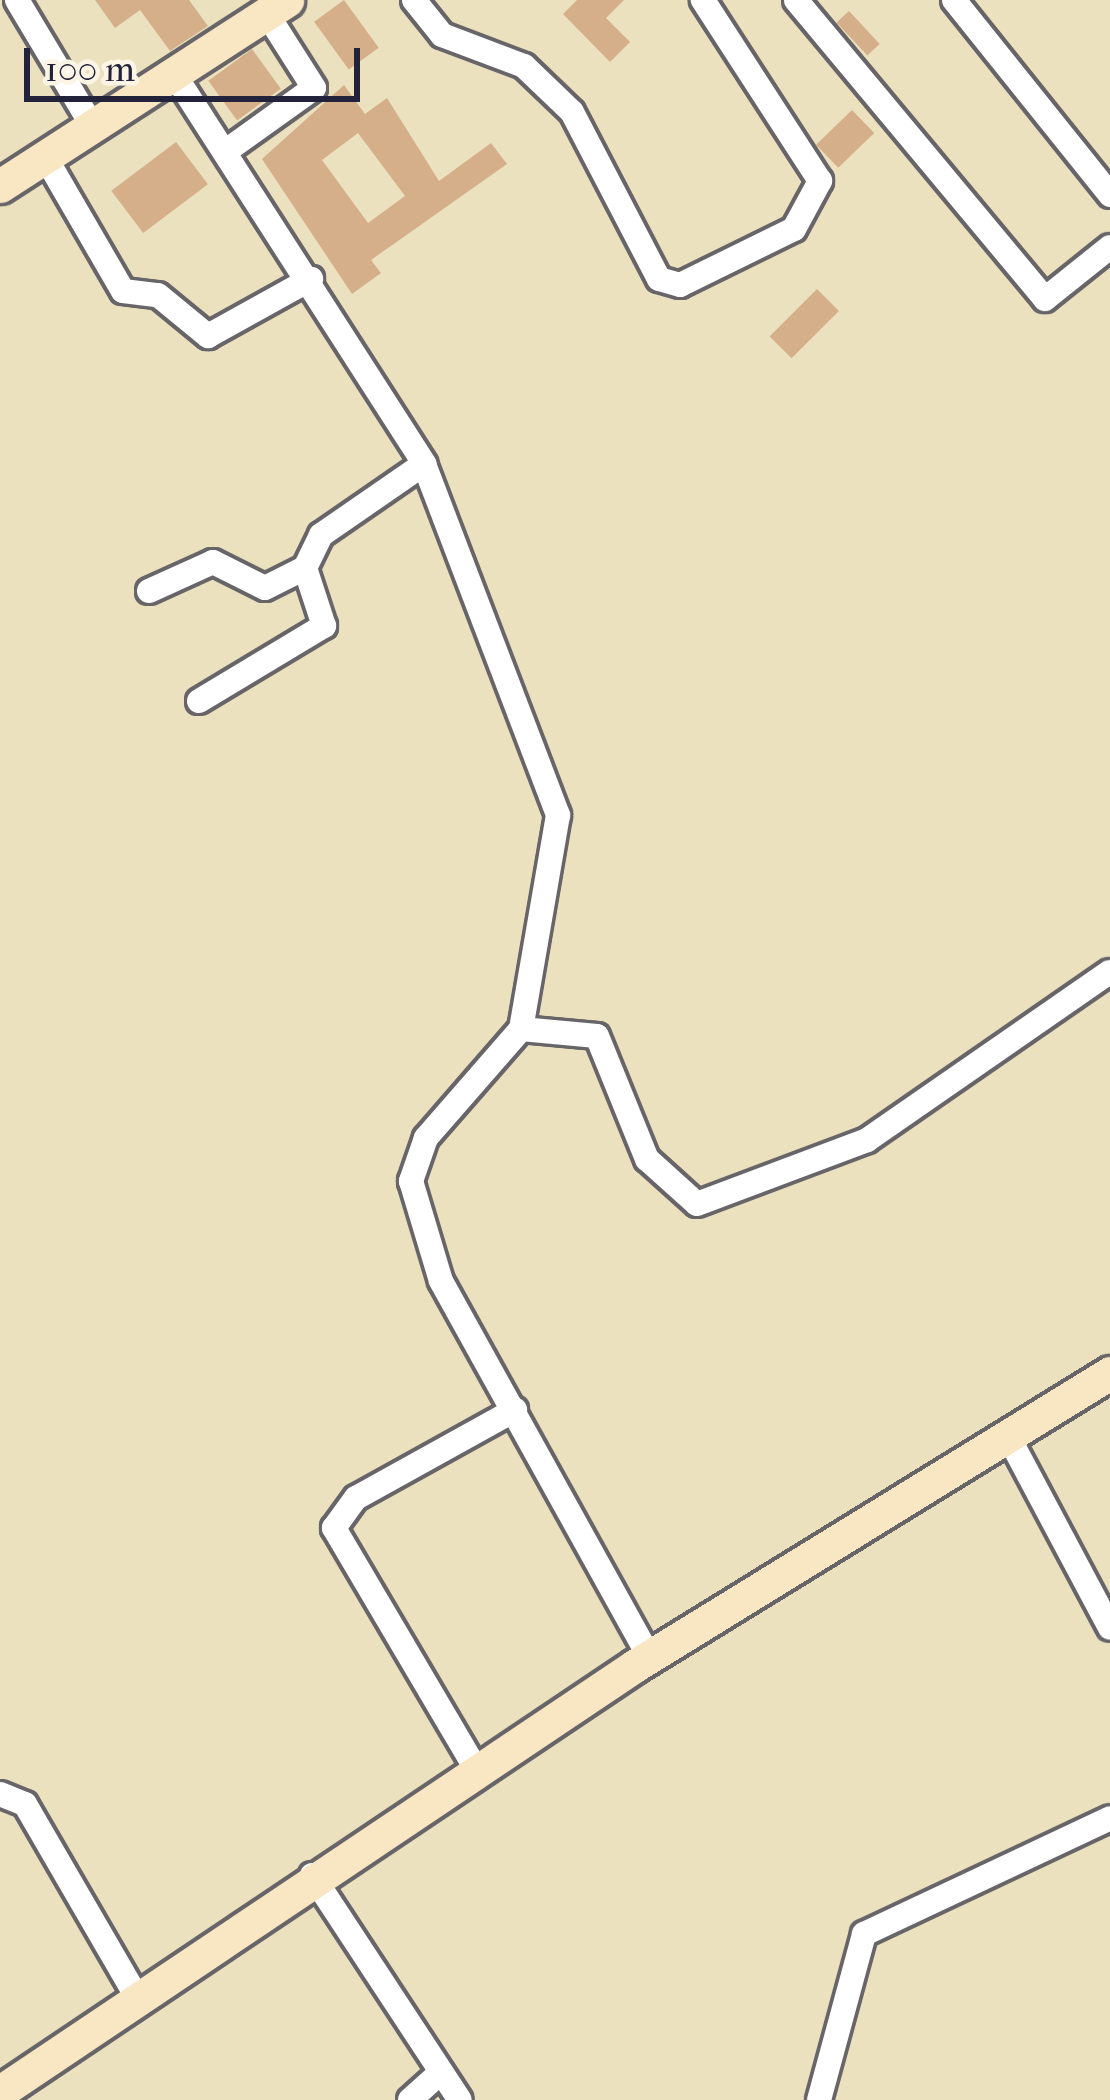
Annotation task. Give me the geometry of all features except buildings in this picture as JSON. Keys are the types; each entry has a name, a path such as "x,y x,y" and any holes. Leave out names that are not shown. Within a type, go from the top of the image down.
{"street":[{"path":"17,0 93,127"},
{"path":"414,0 442,35 524,66 561,101 610,171 659,279 680,285 794,230 820,181 703,0"},
{"path":"796,0 1045,299 1110,247"},
{"path":"954,0 1110,195"},
{"path":"0,186 176,77 277,7 314,88 226,151"},
{"path":"176,77 311,278 424,464 558,815 521,1029 426,1138 411,1181 441,1281 649,1658"},
{"path":"47,160 123,291 158,295 208,336 311,278"},
{"path":"149,591 213,562 253,589 305,568 321,535 424,464"},
{"path":"199,701 324,626 305,568"},
{"path":"521,1029 598,1036 647,1160 698,1204 867,1140 1110,972"},
{"path":"0,2092 140,2002 312,1875 649,1658 1110,1373"},
{"path":"476,1769 334,1528 356,1498 515,1410"},
{"path":"1008,1436 1110,1628"},
{"path":"0,1795 25,1804 140,2002"},
{"path":"819,2100 864,1934 1110,1818"},
{"path":"312,1875 460,2100"},
{"path":"410,2100 440,2074"}]}
